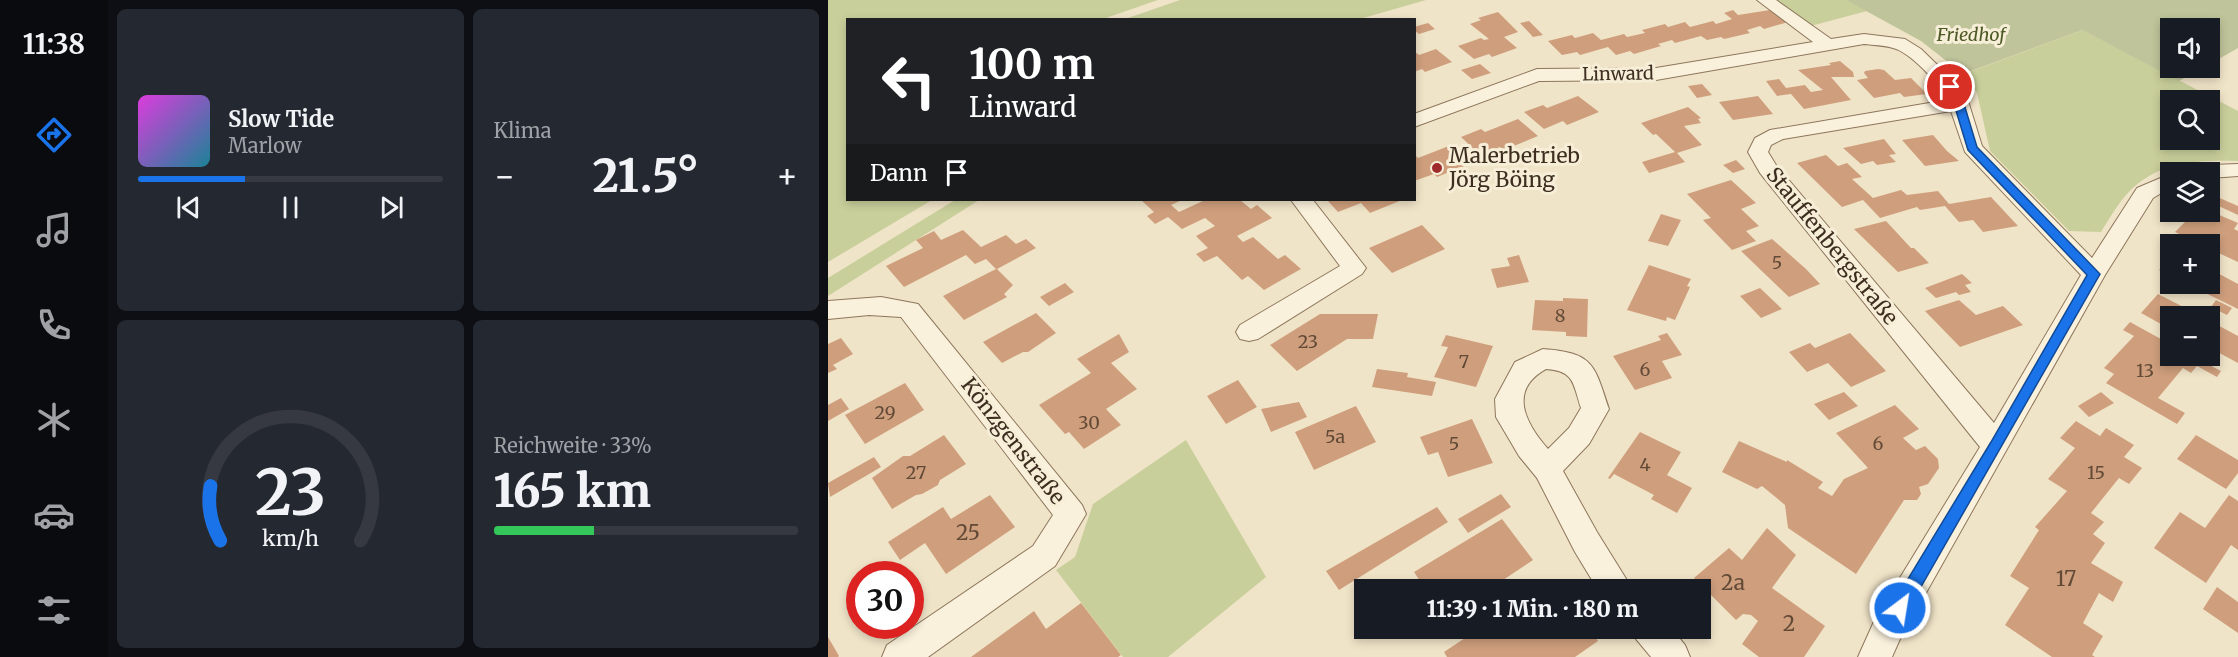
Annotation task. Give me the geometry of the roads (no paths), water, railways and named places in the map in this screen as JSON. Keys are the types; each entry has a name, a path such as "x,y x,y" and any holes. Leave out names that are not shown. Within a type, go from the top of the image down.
{"street":[{"path":"1765,0 1828,45"},
{"name":"Linward","path":"1416,120 1537,75 1656,74 1864,39 1899,43 1915,53 1950,87 1959,104 1972,148 2094,274"},
{"name":"Stauffenbergstraße","path":"1959,104 1777,135 1762,142 1758,152 1767,168 1996,446"},
{"path":"2220,171 2238,170"},
{"path":"1875,657 1888,628 1996,446 2094,274 2145,193 2160,185"},
{"path":"1249,332 1354,268 1303,201"},
{"name":"Könzgenstraße","path":"828,310 861,307 909,310 1071,514 1044,556 899,657"},
{"path":"1547,469 1586,542 1610,579"},
{"path":"1657,639 1673,657"}],"place":[{"name":"Malerbetrieb Jörg Böing","path":"1437,168"}],"park label":[{"name":"Friedhof","path":"1971,35"}]}
